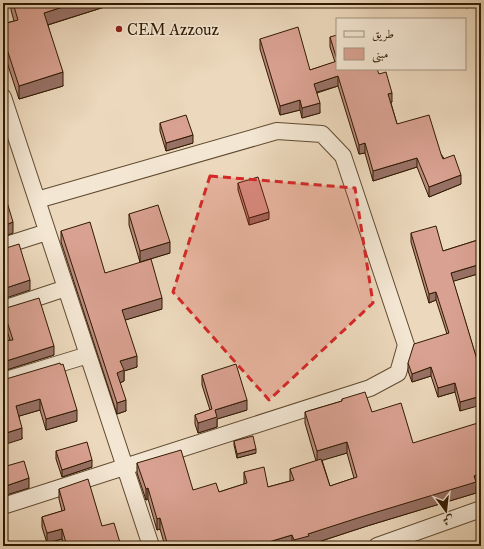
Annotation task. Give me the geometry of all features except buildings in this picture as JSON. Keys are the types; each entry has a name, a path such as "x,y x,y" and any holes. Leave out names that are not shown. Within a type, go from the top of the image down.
{"street":[{"path":"3,97 8,128 37,200 152,546"},
{"path":"3,506 370,388 398,373 406,345 343,156 322,134 277,131 37,200"},
{"path":"3,246 48,232"},
{"path":"3,309 66,288"},
{"path":"3,381 88,355"},
{"path":"377,546 481,509"}],"highlighted area":[{"path":"210,176 355,188 373,303 269,400 173,292"}],"place":[{"name":"CEM Azzouz","path":"119,29"}]}
